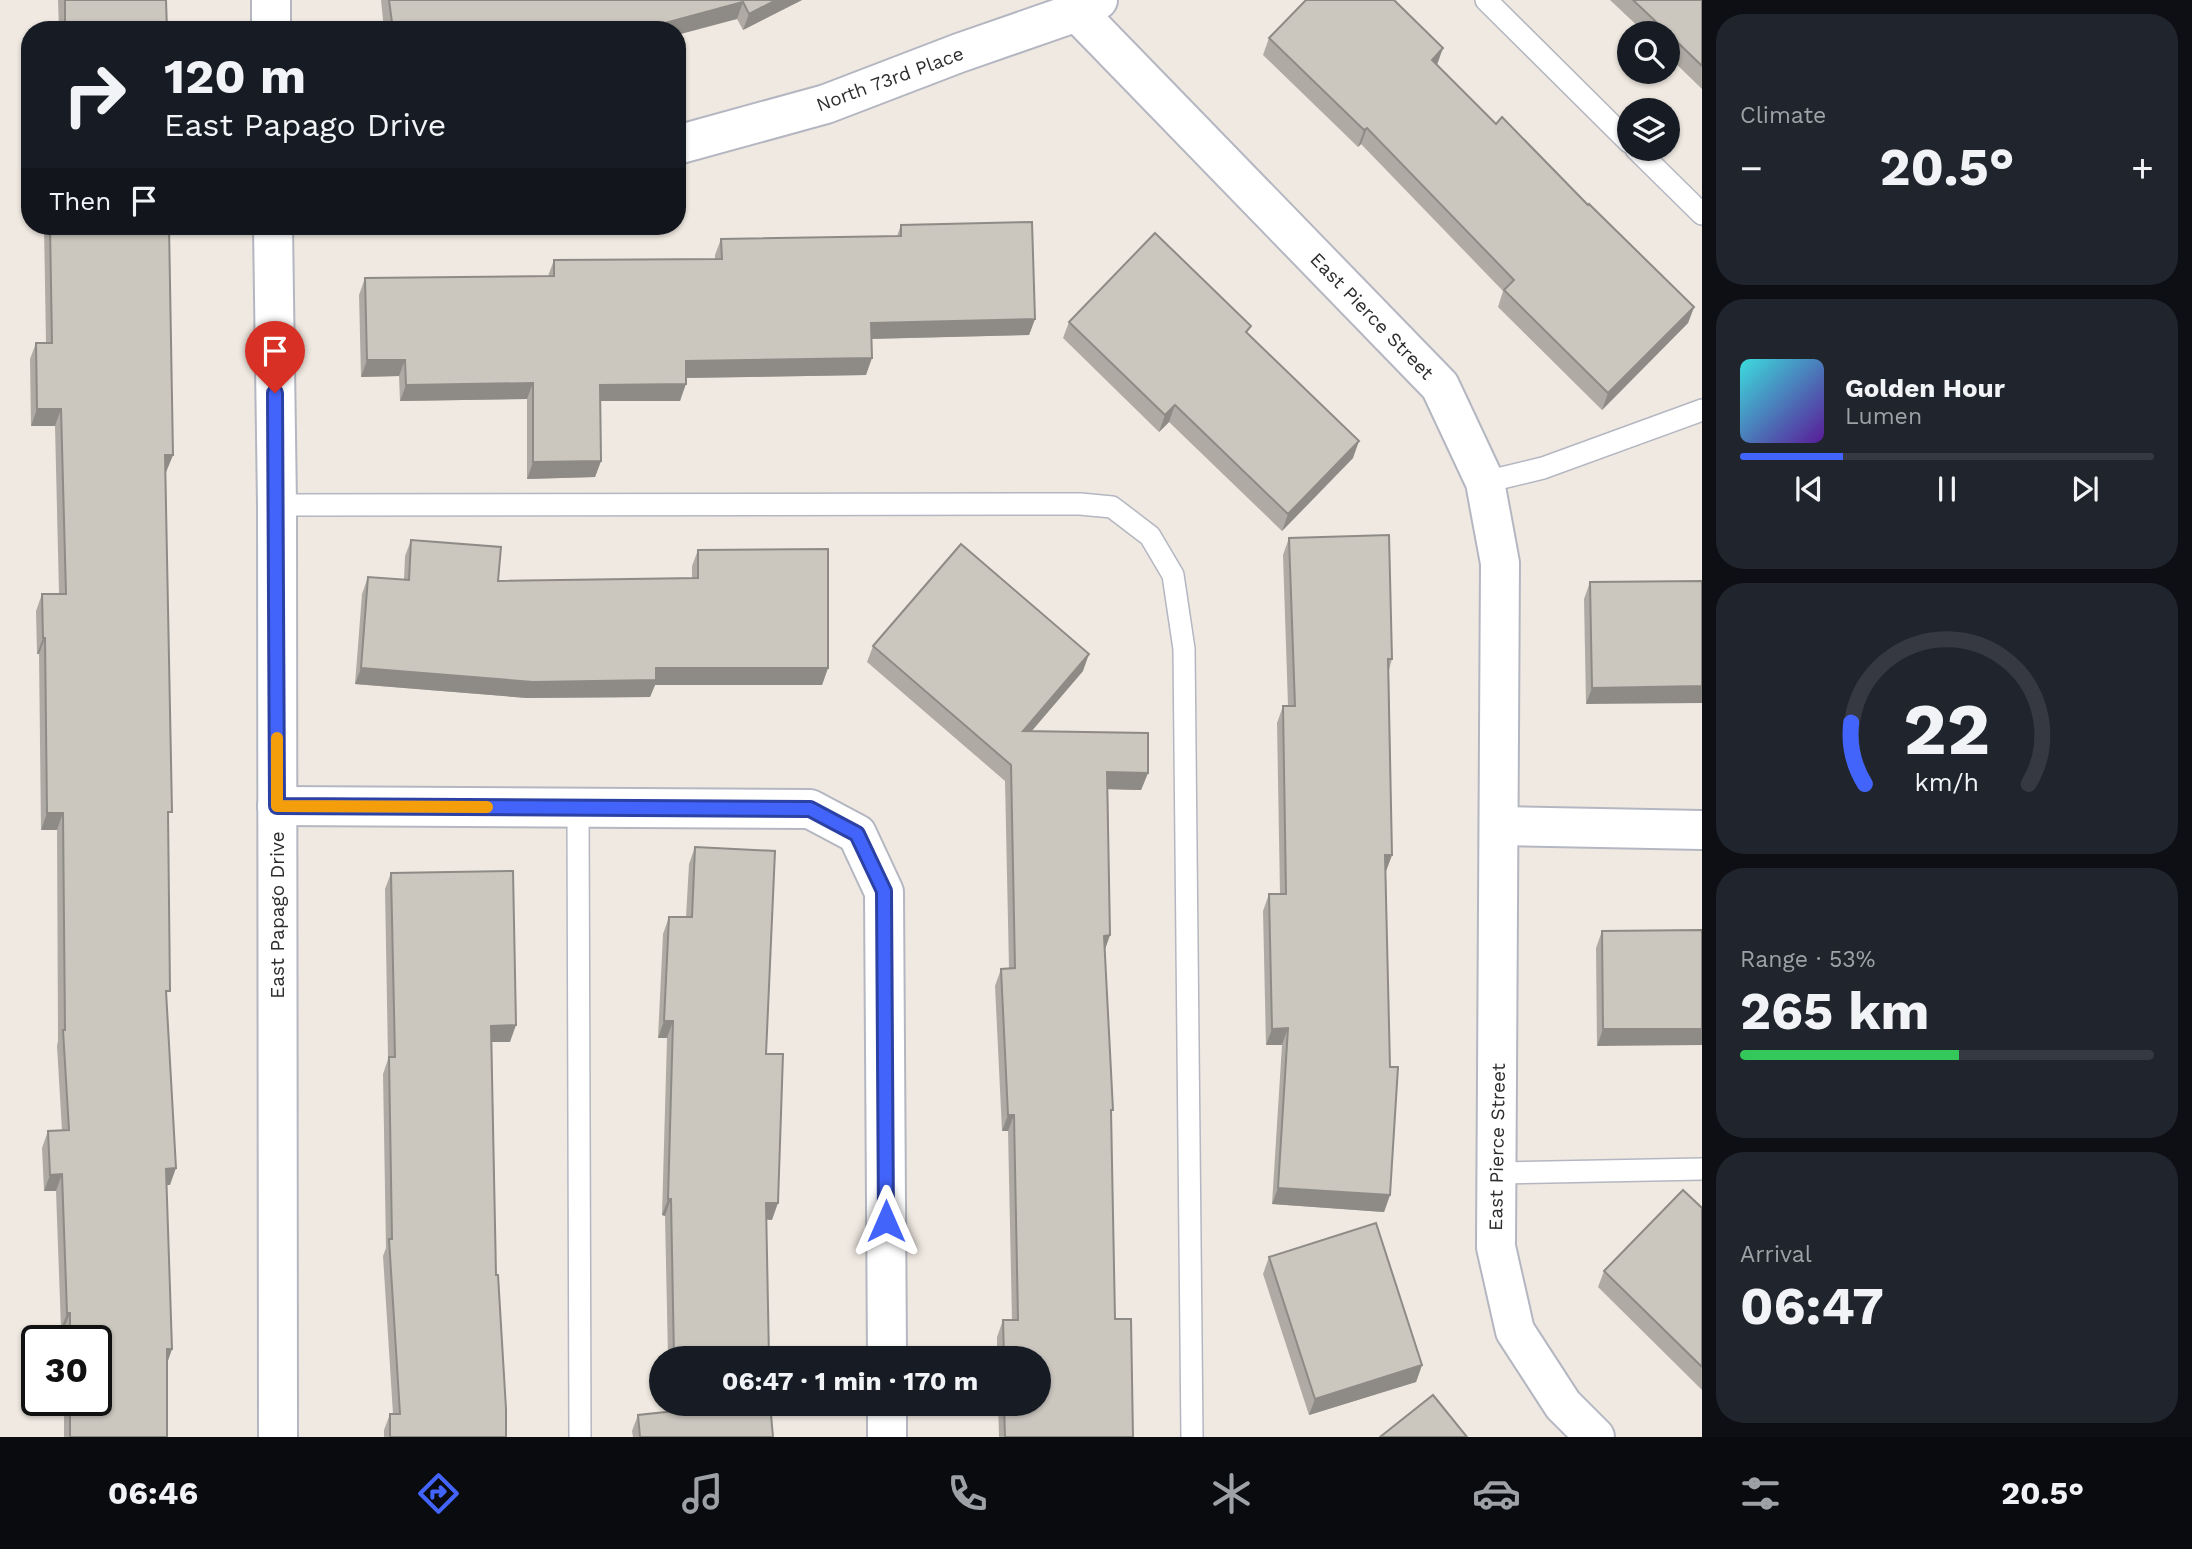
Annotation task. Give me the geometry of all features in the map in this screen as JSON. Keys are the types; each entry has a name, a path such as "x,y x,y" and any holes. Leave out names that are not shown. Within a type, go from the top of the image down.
{"street":[{"path":"271,0 271,21"},
{"name":"North 73rd Place","path":"686,143 827,104 1088,6"},
{"name":"East Pierce Street","path":"1088,6 1440,386 1485,482 1500,563 1496,1247 1515,1331 1563,1405 1595,1437"},
{"name":"East Papago Drive","path":"273,235 277,505 278,1437"},
{"path":"277,806 810,809 857,834 884,891 887,1346"},
{"path":"1499,826 1702,830"},
{"path":"887,1416 887,1437"}],"lane":[{"path":"1486,0 1617,130"},
{"path":"1648,161 1702,214"},
{"path":"1485,482 1543,468 1702,410"},
{"path":"277,505 1080,504 1112,507 1150,536 1173,575 1184,649 1192,1437"},
{"path":"578,807 580,1437"},
{"path":"1497,1173 1702,1169"}],"building":[{"path":"65,0 166,0 167,21 65,21"},
{"path":"389,0 776,0 749,14 743,2 672,21 392,21"},
{"path":"1306,0 1394,0 1443,48 1432,60 1496,124 1502,117 1694,307 1608,393 1504,290 1514,280 1367,128 1364,130 1269,38"},
{"path":"1633,0 1702,0 1702,66 1680,45 1680,21 1655,21"},
{"path":"1032,222 1035,319 871,323 872,358 686,361 686,384 600,385 601,461 533,462 533,383 406,385 405,360 367,360 365,278 554,276 554,260 722,259 721,239 901,236 901,225"},
{"path":"1155,233 1251,326 1246,332 1359,441 1288,514 1175,405 1165,415 1069,322"},
{"path":"50,235 169,235 173,455 165,455 172,812 168,812 170,991 166,991 176,1168 166,1169 172,1349 167,1349 167,1437 70,1437 70,1416 112,1416 112,1325 70,1325 70,1313 67,1313 62,1174 50,1175 48,1131 69,1130 63,1030 63,813 47,813 42,594 66,594 61,409 37,409 36,343 52,343"},
{"path":"1389,535 1392,659 1388,659 1392,855 1385,855 1390,1067 1398,1067 1390,1195 1278,1188 1288,1028 1272,1029 1269,894 1286,894 1283,706 1295,706 1289,538"},
{"path":"411,540 501,547 498,581 698,578 698,550 828,549 828,668 656,668 656,680 533,682 361,668 368,577 409,580"},
{"path":"961,544 1089,654 1023,731 1148,733 1148,773 1107,772 1110,935 1104,936 1113,1110 1115,1319 1131,1319 1133,1437 1005,1437 1004,1416 1051,1416 1051,1346 1004,1346 1003,1320 1018,1320 1014,1115 1008,1115 1001,969 1015,968 1011,765 873,646"},
{"path":"1702,581 1702,686 1592,688 1590,582"},
{"path":"695,847 775,851 766,1054 783,1054 778,1203 766,1203 769,1346 674,1346 671,1199 668,1199 673,1021 664,1021 669,917 692,917"},
{"path":"513,871 516,1025 491,1026 496,1275 506,1437 390,1437 390,1414 400,1414 389,1239 392,1239 389,1057 395,1057 391,873"},
{"path":"1702,930 1702,1029 1603,1029 1602,931"},
{"path":"1683,1190 1702,1208 1702,1367 1604,1271"},
{"path":"1376,1223 1422,1365 1315,1399 1269,1257"},
{"path":"1433,1395 1467,1437 1380,1437"},
{"path":"638,1415 771,1416 773,1437 640,1437"}],"slow traffic":[{"path":"277,738 277,806 487,807"}],"route":[{"path":"275,393 277,806 810,809 857,834 884,891 886,1221"}]}
